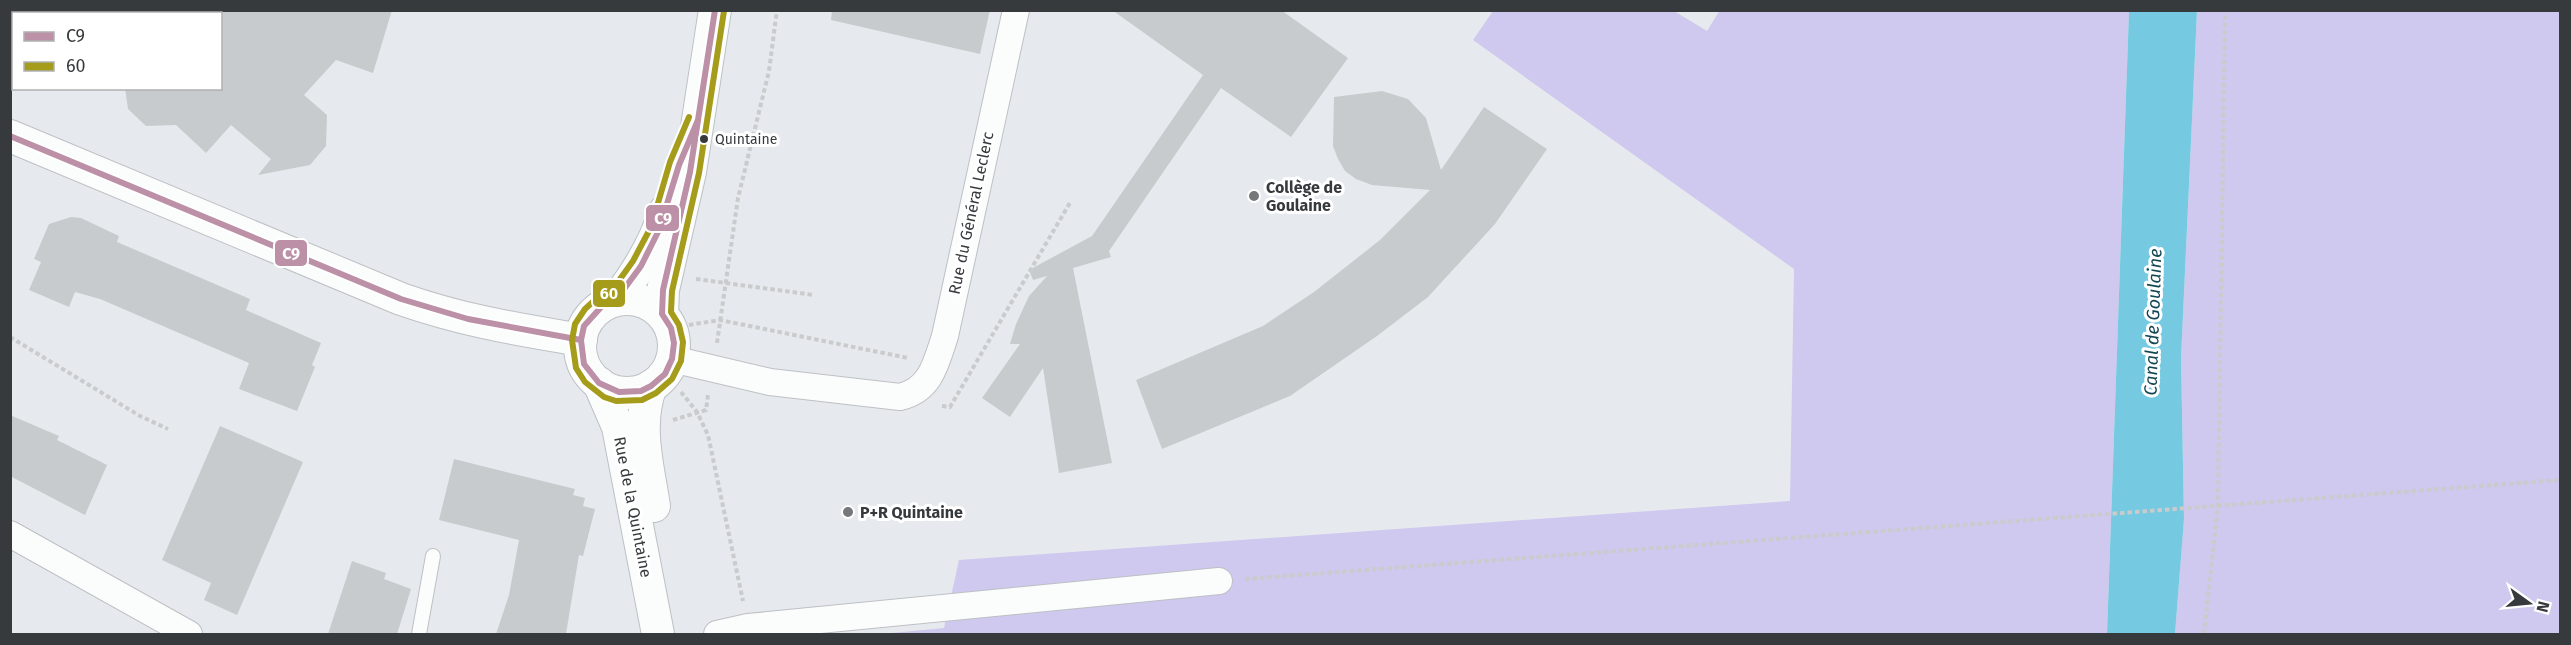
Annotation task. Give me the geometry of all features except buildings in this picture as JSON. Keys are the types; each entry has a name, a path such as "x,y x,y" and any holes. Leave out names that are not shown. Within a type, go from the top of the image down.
{"street":[{"path":"666,321 640,301 628,298 603,305 584,326 581,340 584,364 599,383 619,392 630,392 651,386 664,374 672,359 674,343 666,321 666,272 683,204 715,10"},
{"name":"Rue du Général Leclerc","path":"900,397 914,394 924,384 936,363 945,336 1016,10"},
{"path":"616,300 641,266 659,230 679,165 698,120"},
{"path":"10,136 401,300 491,326 581,340"},
{"path":"672,359 770,382 900,397"},
{"name":"Rue de la Quintaine","path":"599,383 618,427 658,634"},
{"name":"Rue de la Quintaine","path":"651,386 644,404 642,428 676,634"},
{"path":"10,534 189,634"},
{"path":"717,634 748,627 1219,581"}],"lane":[{"path":"419,634 433,556"}],"path":[{"path":"713,369 738,198 769,71 777,10"},
{"path":"2205,634 2218,505 2225,10"},
{"path":"900,397 950,407 1071,201"},
{"path":"666,272 725,283 814,295"},
{"path":"666,321 720,320 936,363"},
{"path":"10,337 140,416 168,429"},
{"path":"697,412 708,435 748,627"},
{"path":"1219,581 2560,480"}],"shaded area":[{"path":"1720,10 2129,11 2107,634 881,634 944,628 959,560 1790,501 1794,269 1473,40 1493,11 1674,11 1707,31"},
{"path":"2197,11 2560,11 2560,634 2175,634 2184,519 2181,358"}],"water":[{"name":"Canal de Goulaine","path":"2129,11 2197,11 2181,358 2184,519 2175,634 2107,634"}],"transit line":[{"name":"C9","path":"715,10 690,172 663,290 662,314 671,328 674,343 672,359 665,374 651,386 641,391 619,392 599,383 584,364 581,340 584,326 603,305 616,300 641,266 659,230 679,165 698,120 715,10"},
{"name":"60","path":"689,117 670,162 651,227 633,261 610,293 597,298 585,309 575,324 572,340 576,368 585,382 604,397 616,401 642,400 656,393 672,379 681,361 683,342 679,325 671,312 672,291 699,173 724,11"},
{"name":"C9","path":"10,136 401,299 468,319 581,340"}],"place":[{"name":"Quintaine","path":"704,139"},
{"name":"Collège de Goulaine","path":"1254,196"},
{"name":"P+R Quintaine","path":"848,512"}]}
